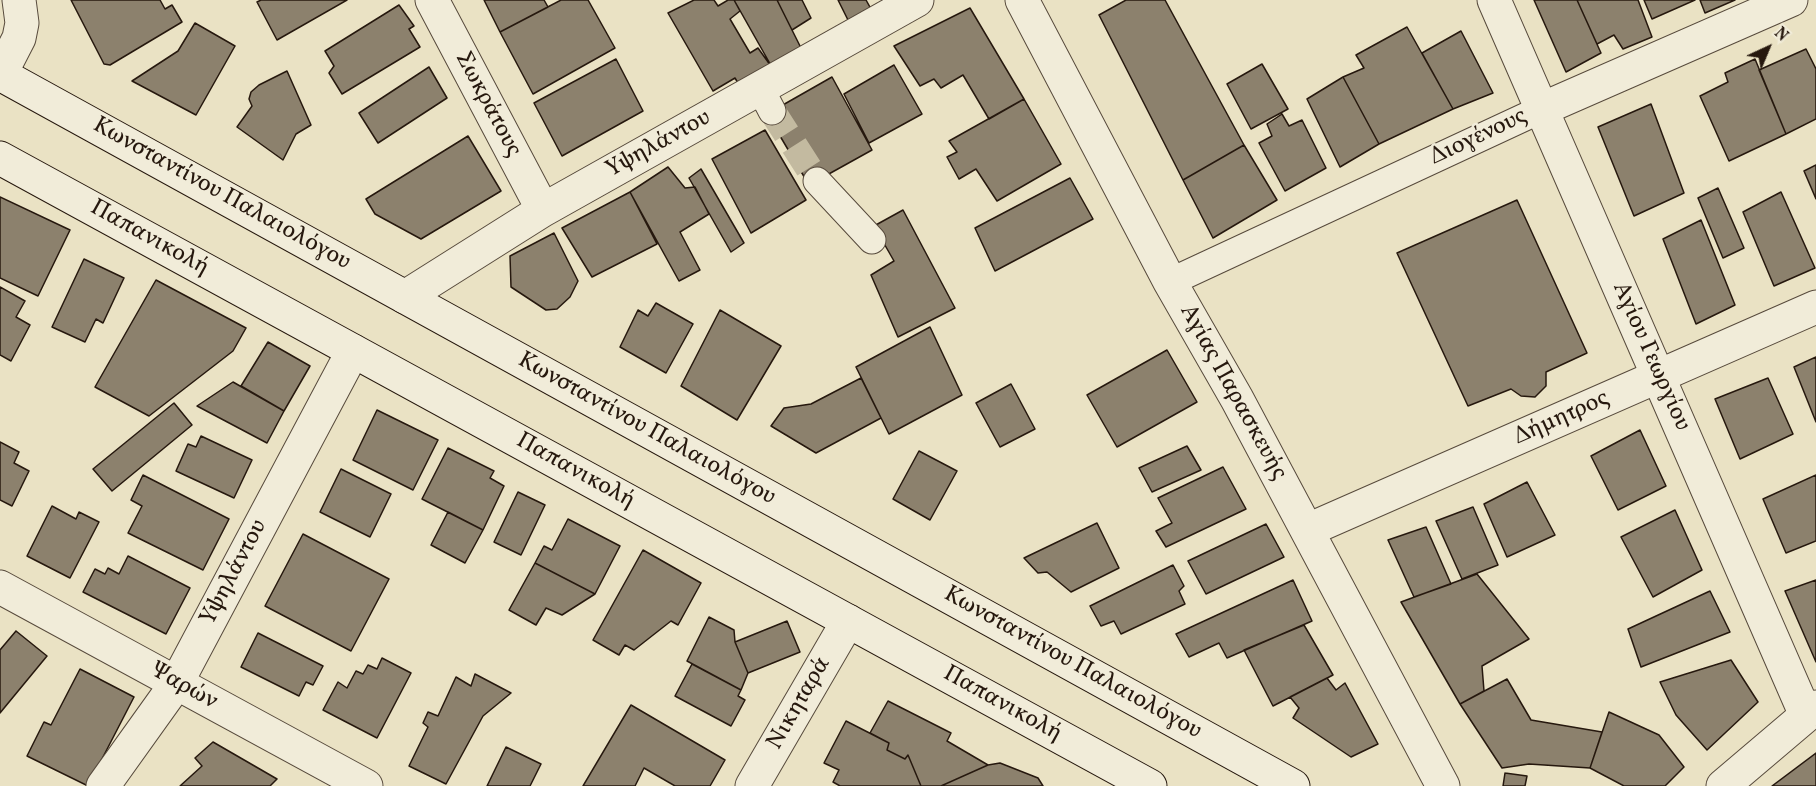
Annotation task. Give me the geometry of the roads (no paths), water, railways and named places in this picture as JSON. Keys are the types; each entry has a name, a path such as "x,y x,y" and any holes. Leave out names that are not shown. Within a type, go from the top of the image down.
{"street":[{"path":"0,74 19,38 22,23 18,0"},
{"name":"Σωκράτους","path":"432,0 543,210"},
{"name":"Υψηλάντου","path":"405,297 543,210 766,100 917,0"},
{"name":"Αγίας Παρασκευής","path":"1022,0 1170,282 1238,399 1443,786"},
{"name":"Αγίου Γεωργίου","path":"1494,0 1658,376 1811,710"},
{"name":"Διογένους","path":"1170,282 1542,109 1791,0"},
{"name":"Κωνσταντίνου Παλαιολόγου","path":"0,74 1293,786"},
{"name":"Παπανικολή","path":"0,158 1150,786"},
{"path":"817,181 872,240"},
{"name":"Δήμητρος","path":"1308,530 1816,307"},
{"name":"Υψηλάντου","path":"103,786 176,684 353,351"},
{"name":"Ψαρών","path":"0,587 366,786"},
{"name":"Νικηταρά","path":"752,786 848,621"},
{"path":"1723,786 1811,710"}],"tunnel":[{"path":"772,111 817,181"}]}
